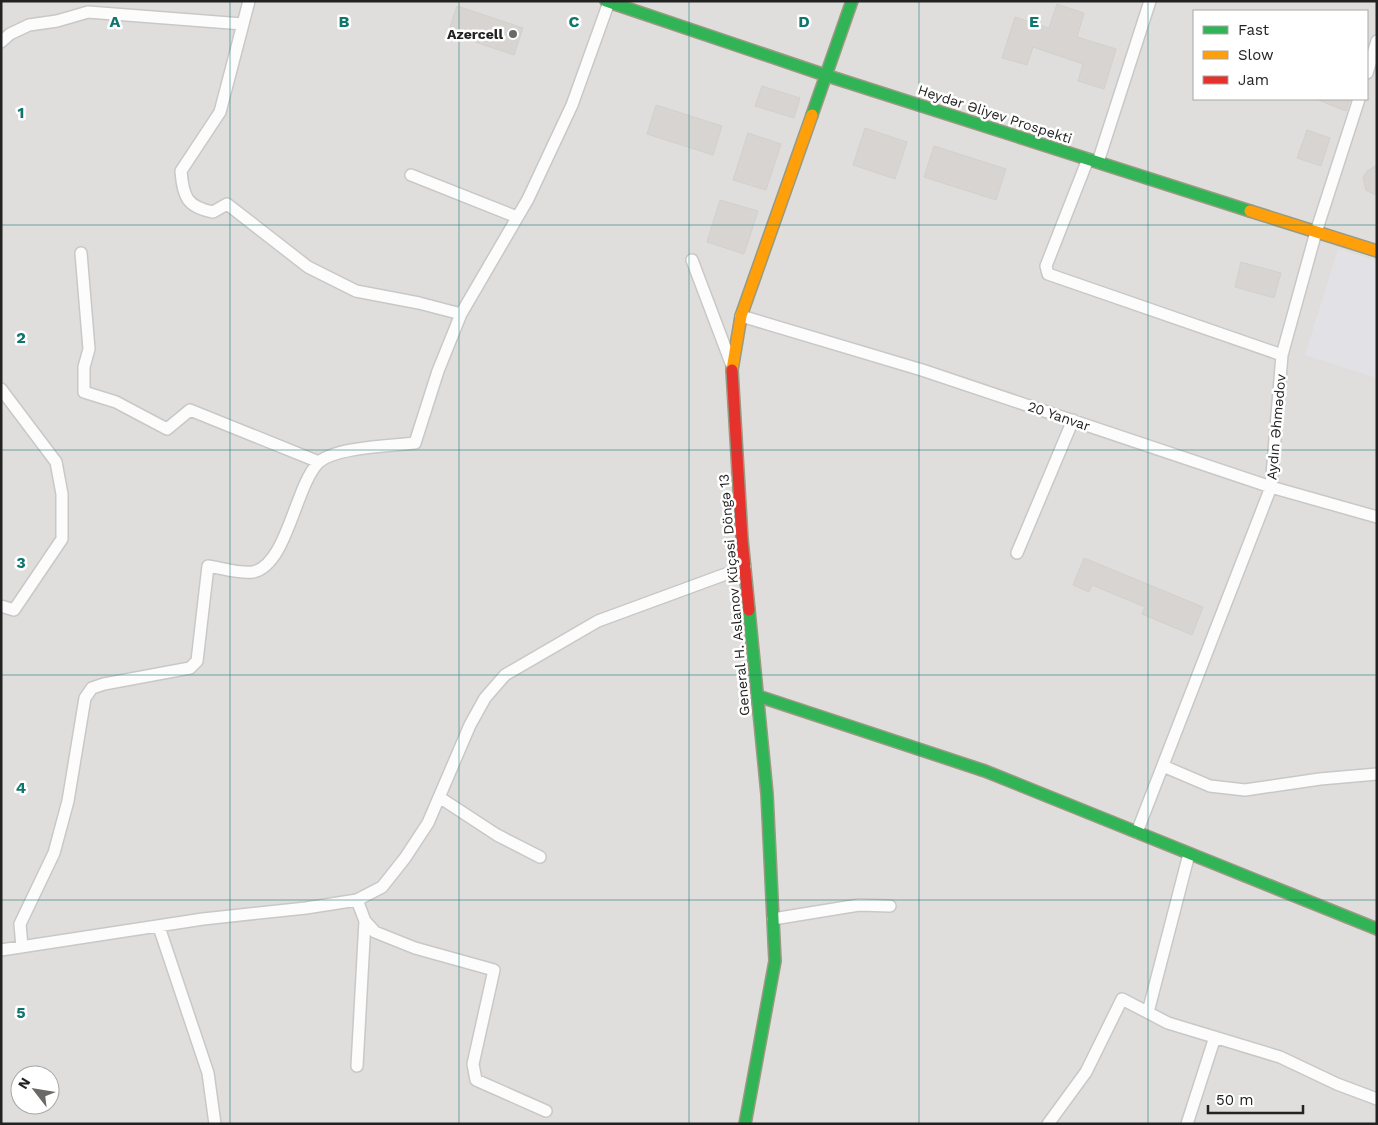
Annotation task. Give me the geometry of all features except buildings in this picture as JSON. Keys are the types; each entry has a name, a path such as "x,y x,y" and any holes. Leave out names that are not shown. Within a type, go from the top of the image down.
{"main road":[{"name":"General H. Aslanov Küçəsi Döngə 13","path":"745,1124 775,961 767,794 745,566 732,365 741,316 852,1"},
{"name":"Heydər Əliyev Prospekti","path":"607,2 825,75 1377,251"},
{"path":"758,696 985,771 1377,929"}],"street":[{"path":"249,1 220,112 181,171 185,196 197,209 213,212 227,204 308,267 356,291 419,302 461,314"},
{"path":"1150,1 1093,161 1046,266 1048,274 1282,354"},
{"path":"22,947 20,924 54,853 68,801 85,698 92,688 104,684 190,668 197,661 208,566 242,572 254,572 267,564 279,547 307,481 319,462 334,454 414,443 438,371 461,314 528,199 572,105 607,2"},
{"path":"1,42 29,25 57,21 88,12 243,24"},
{"path":"1368,70 1377,41"},
{"name":"Aydın Əhmədov","path":"1137,832 1271,487 1282,354 1316,232 1359,100"},
{"path":"410,175 517,217"},
{"path":"81,253 89,349 84,367 84,392 116,402 166,429 190,410 319,462"},
{"path":"692,260 732,365"},
{"name":"20 Yanvar","path":"741,316 922,370 1271,487 1377,517"},
{"path":"1,389 56,462 62,494 62,539 14,610 1,606"},
{"path":"1018,553 1073,420"},
{"path":"1,950 160,926 357,900 382,887 405,858 428,823 470,725 485,698 506,675 598,621 745,566"},
{"path":"1163,766 1210,786 1245,790 1320,779 1377,774"},
{"path":"439,797 497,835 540,857"},
{"path":"1148,1012 1189,854"},
{"path":"357,900 365,921 375,932 415,948 494,970 473,1064 476,1080 546,1111"},
{"path":"773,919 859,904 890,906"},
{"path":"357,1066 365,921"},
{"path":"160,926 208,1073 215,1124"},
{"path":"1048,1124 1086,1072 1122,999 1168,1023 1280,1057 1337,1084 1377,1099"},
{"path":"1186,1124 1215,1037"}],"shaded area":[{"path":"1,1 1377,1 1377,1124 1,1124"},
{"path":"1338,249 1377,261 1377,378 1305,355"}],"traffic: fast":[{"path":"606,1 825,75 1250,211"},
{"path":"812,115 852,1"},
{"path":"745,1124 775,961 767,794 749,610"},
{"path":"758,696 985,771 1377,929"}],"traffic: slow":[{"path":"732,370 741,316 812,115"},
{"path":"1250,211 1377,251"}],"traffic: jam":[{"path":"732,370 742,539 749,610"}],"place":[{"name":"Azercell","path":"513,34"}]}
